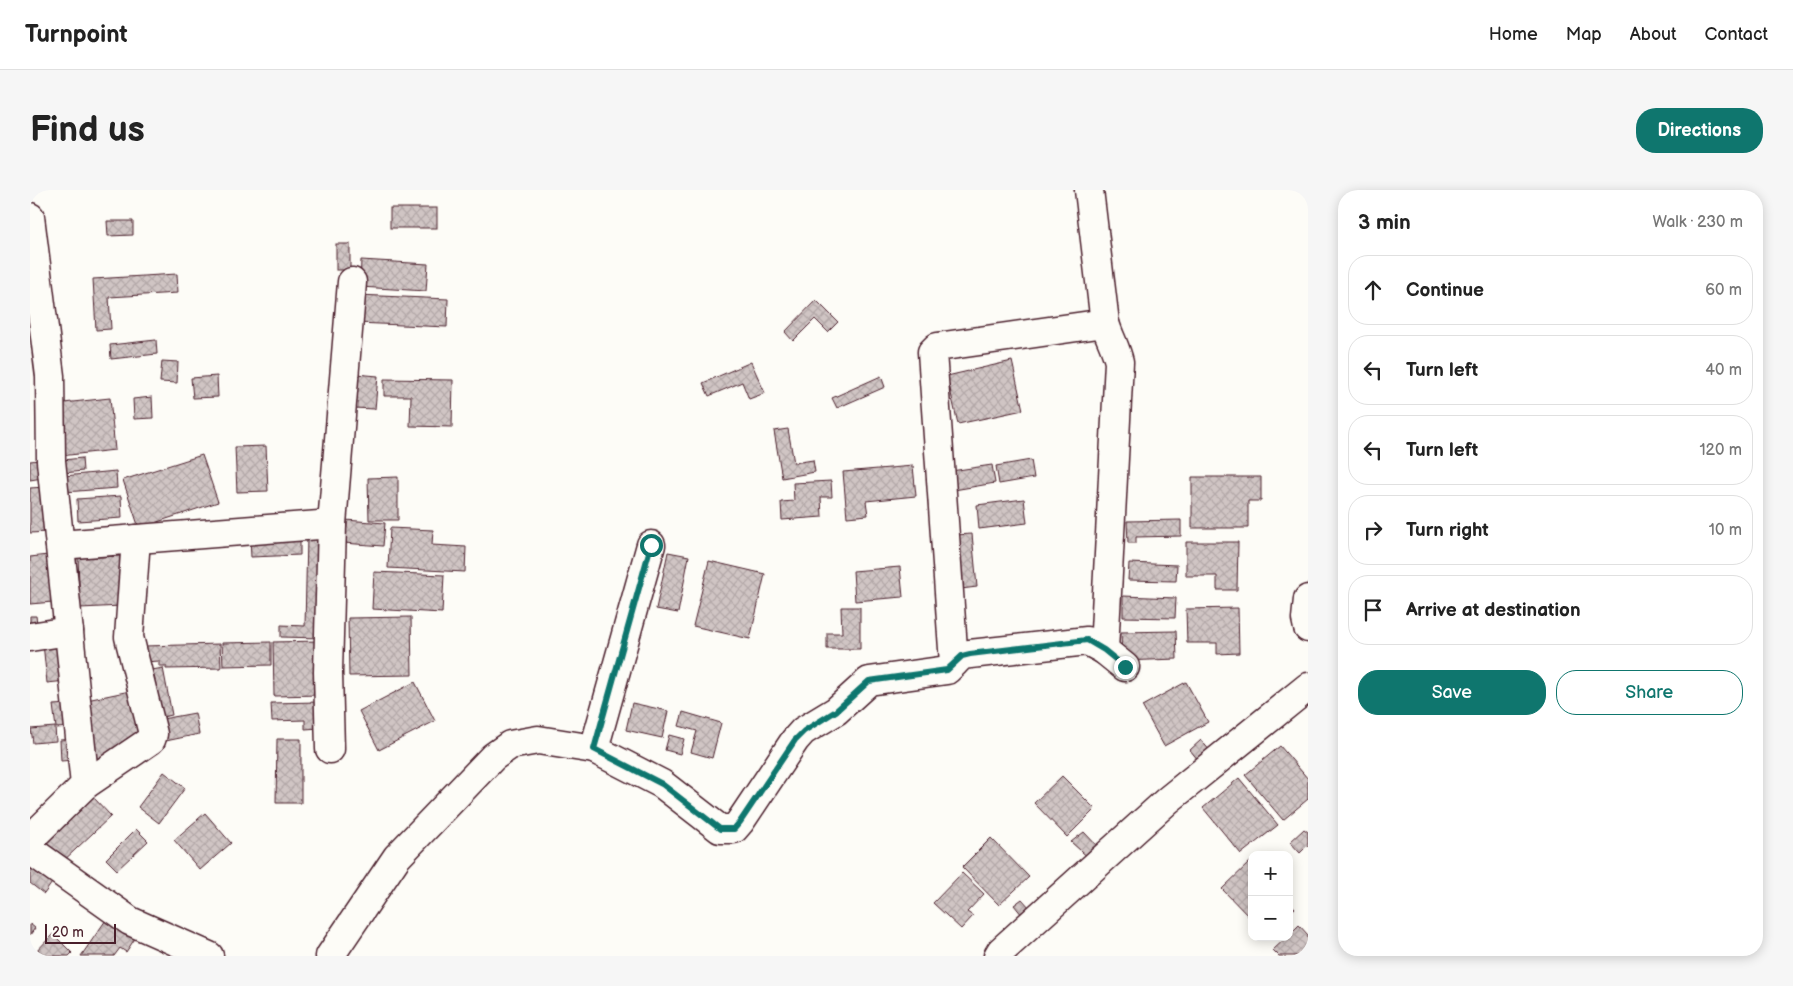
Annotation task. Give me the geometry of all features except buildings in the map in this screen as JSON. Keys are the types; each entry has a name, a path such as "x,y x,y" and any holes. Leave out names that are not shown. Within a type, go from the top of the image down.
{"street":[{"path":"1089,190 1105,323 1109,336 1117,350 1119,362 1104,650"},
{"path":"30,217 39,364 60,545 84,785"},
{"path":"330,749 328,672 332,524 352,282"},
{"path":"954,663 932,352 937,347 1105,323"},
{"path":"60,545 332,524"},
{"path":"30,839 84,785 151,740 153,734 129,637 136,539"},
{"path":"594,749 651,545"},
{"path":"1308,599 1306,619 1308,628"},
{"path":"30,637 69,632"},
{"path":"330,956 397,857 493,757 510,745 538,740 594,749 662,784 720,829 734,829 799,735 836,711 869,681 947,670 962,656 970,654 1087,640 1104,650 1125,667"},
{"path":"998,956 1001,951 1168,800 1308,687"},
{"path":"30,850 130,921 210,956"}],"route":[{"path":"651,545 594,749 662,784 720,829 734,829 795,740 804,731 836,711 869,681 947,670 962,656 970,654 1087,640 1104,650 1125,667"}]}
